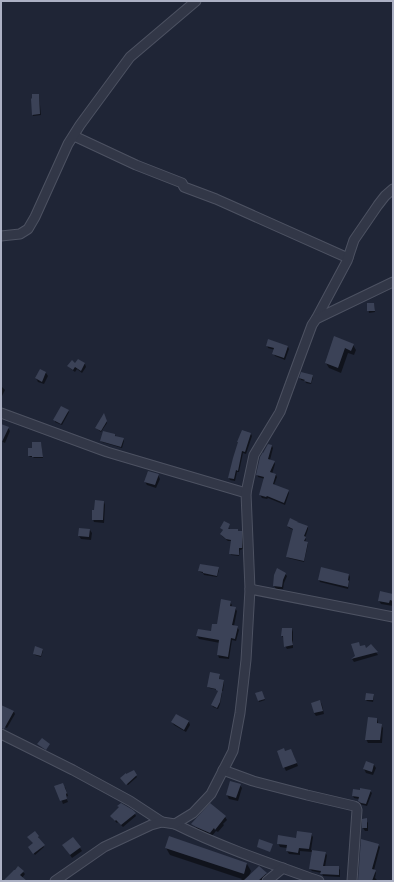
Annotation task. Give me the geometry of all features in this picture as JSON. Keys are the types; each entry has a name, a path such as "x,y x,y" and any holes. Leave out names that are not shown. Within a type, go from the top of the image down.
{"street":[{"path":"1,236 20,234 28,229 35,217 68,144 130,57 196,1"},
{"path":"74,136 136,165 182,183 184,187 216,199 348,258"},
{"path":"175,824 192,813 211,794 233,751 240,713 246,660 250,589 246,493 254,455 280,412 316,319 348,258 354,240 378,205 393,189"},
{"path":"316,319 393,282"},
{"path":"1,413 107,452 246,493"},
{"path":"250,589 393,617"},
{"path":"1,734 79,773 130,801 162,822"},
{"path":"223,770 253,781 356,807 352,881"},
{"path":"55,881 104,847 150,825 162,822 175,824 198,835 319,881"},
{"path":"267,881 283,868"}],"building":[{"path":"32,94 39,94 40,114 32,115"},
{"path":"367,303 374,303 375,311 367,311"},
{"path":"334,336 354,344 351,351 345,348 338,368 325,363"},
{"path":"268,339 288,346 284,358 272,354 274,348 266,346"},
{"path":"78,359 85,363 81,371 75,367 73,370 67,366 72,360 75,363"},
{"path":"40,369 46,372 42,382 35,378"},
{"path":"301,372 313,375 311,383 299,378"},
{"path":"61,406 69,410 61,424 53,420"},
{"path":"104,413 107,421 101,431 95,428"},
{"path":"1,424 9,427 1,444"},
{"path":"242,430 251,433 245,452 242,451 238,471 236,470 234,479 228,478 237,442"},
{"path":"103,431 124,438 121,447 100,441"},
{"path":"32,442 41,442 43,457 28,456 28,448 32,448"},
{"path":"268,444 272,445 268,459 275,461 270,472 276,474 273,484 289,490 284,503 267,496 259,495 264,477 256,475 260,457"},
{"path":"148,471 159,474 155,485 144,482"},
{"path":"95,500 104,501 103,520 92,520 92,510 94,510"},
{"path":"290,518 308,526 304,536 306,537 304,541 308,542 304,561 286,557 293,529 287,526"},
{"path":"224,521 230,524 228,529 238,529 238,531 242,531 242,548 239,548 239,555 229,554 231,540 226,539 220,534 223,530 220,528"},
{"path":"79,528 90,529 89,537 78,536"},
{"path":"200,564 219,567 217,576 198,571"},
{"path":"321,567 349,574 348,587 318,580"},
{"path":"277,568 286,573 282,587 273,586 274,575"},
{"path":"380,591 393,594 393,601 390,600 389,603 378,601"},
{"path":"221,599 231,601 230,606 236,607 232,625 238,626 235,639 231,638 228,657 217,655 219,640 196,636 198,629 211,631 212,624 217,624"},
{"path":"282,628 292,628 293,645 284,647 283,636 281,636"},
{"path":"359,642 360,646 365,645 366,648 371,644 378,652 351,659 355,656 351,644"},
{"path":"35,646 43,649 41,656 33,654"},
{"path":"210,672 220,674 219,679 224,680 220,702 217,708 211,705 218,691 207,687"},
{"path":"262,691 265,699 258,701 255,693"},
{"path":"366,693 374,694 373,700 365,700"},
{"path":"320,700 323,711 314,713 311,703"},
{"path":"1,705 14,711 4,729 1,728"},
{"path":"176,714 189,721 184,730 171,722"},
{"path":"368,717 377,718 377,723 382,724 380,740 365,740"},
{"path":"42,738 50,744 46,750 37,744"},
{"path":"284,748 285,751 291,749 297,763 283,768 277,751"},
{"path":"366,761 374,764 372,772 363,769"},
{"path":"134,770 137,775 126,785 120,778 126,773"},
{"path":"230,781 241,784 236,798 226,795"},
{"path":"63,783 67,793 67,799 60,801 54,786"},
{"path":"360,788 371,790 366,804 358,801 359,797 352,796 353,789 360,790"},
{"path":"121,803 136,813 121,825 110,816"},
{"path":"210,803 226,816 215,830 214,828 210,833 191,824"},
{"path":"367,818 367,828 362,828 362,819"},
{"path":"35,831 45,845 33,854 28,847 33,843 27,837"},
{"path":"297,831 312,833 309,849 299,848 298,853 286,851 287,845 277,844 278,835 296,838"},
{"path":"169,836 247,863 244,874 165,848"},
{"path":"73,837 81,847 70,855 62,845"},
{"path":"259,839 273,844 270,852 257,847"},
{"path":"361,839 379,844 372,869 376,870 372,881 358,881"},
{"path":"312,850 326,852 323,866 339,866 339,875 320,874 321,871 309,869"},
{"path":"18,866 24,871 20,875 27,881 3,881 15,870"},
{"path":"259,866 267,873 258,881 243,881"}]}
